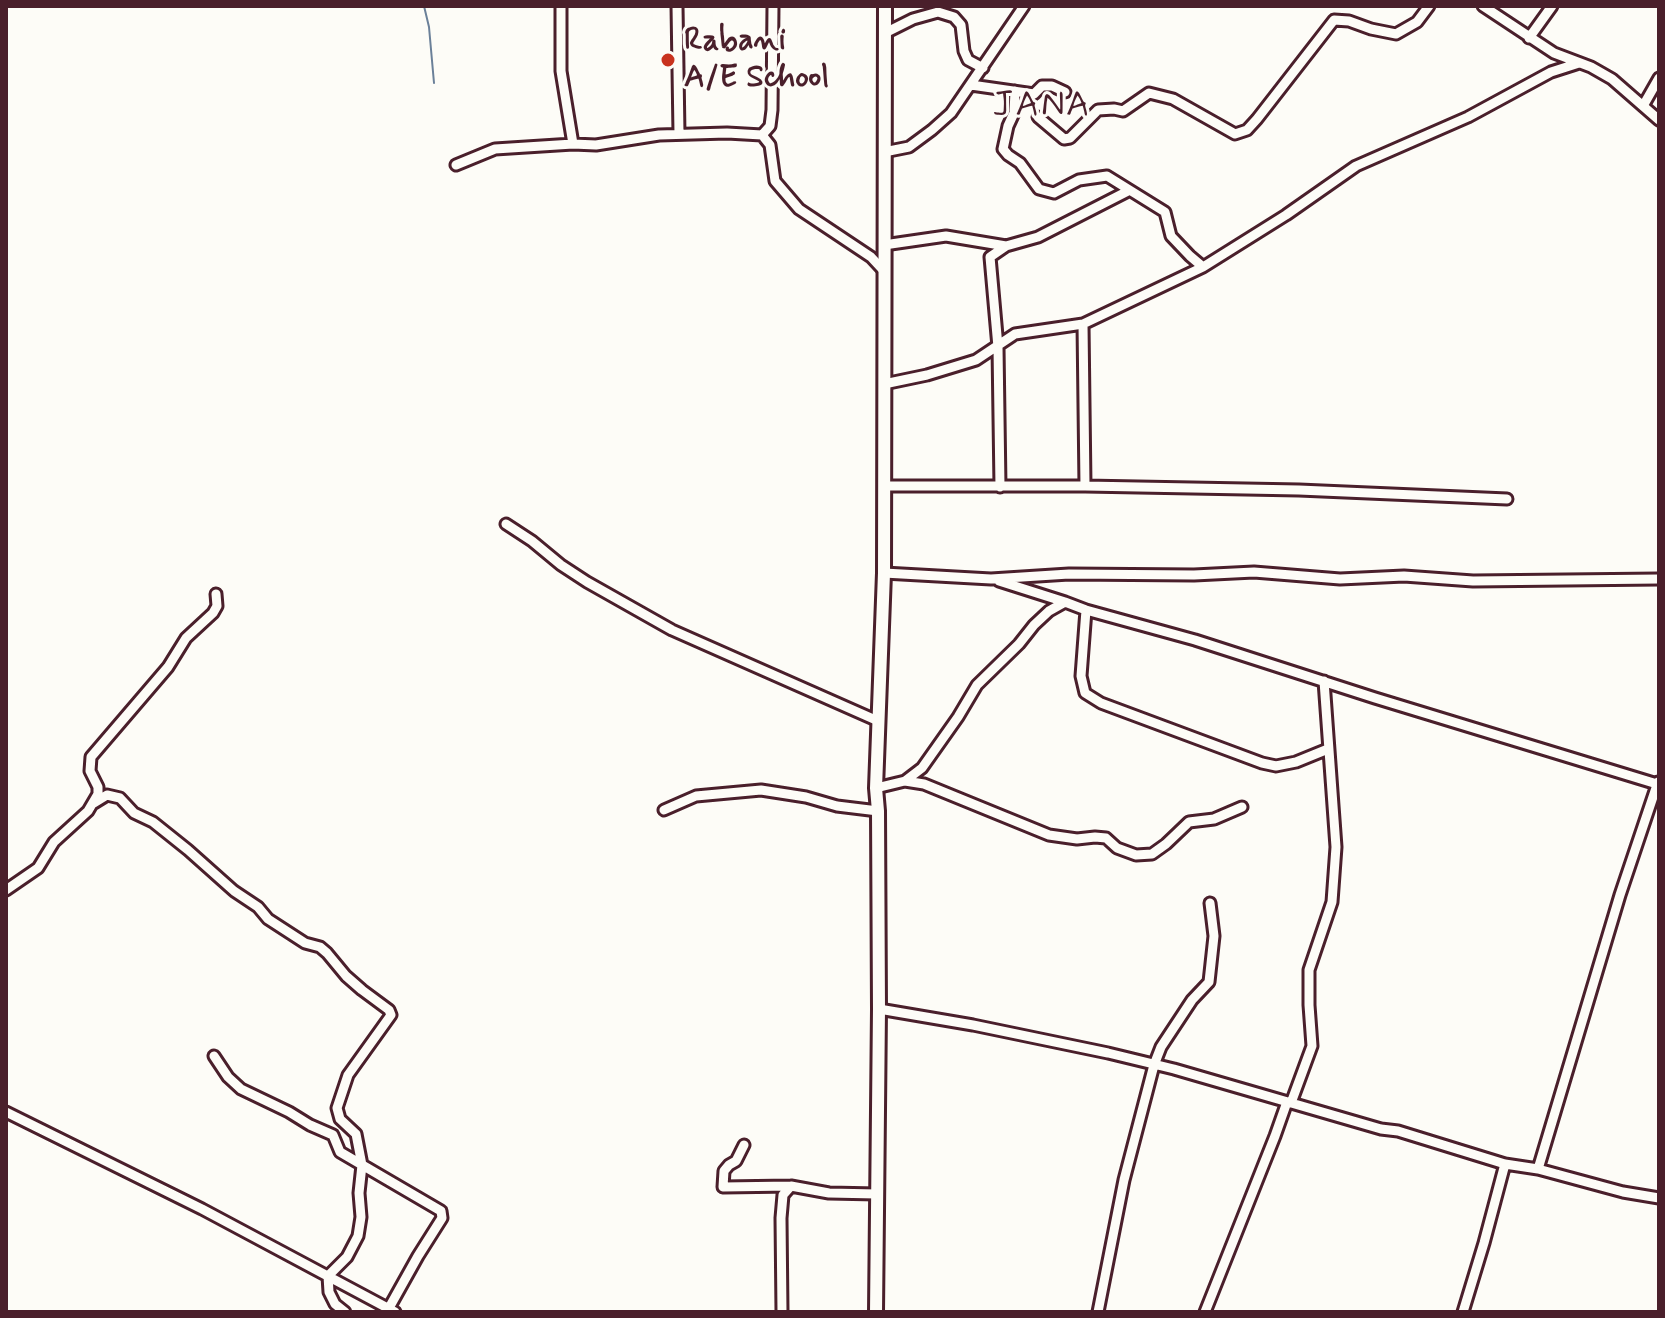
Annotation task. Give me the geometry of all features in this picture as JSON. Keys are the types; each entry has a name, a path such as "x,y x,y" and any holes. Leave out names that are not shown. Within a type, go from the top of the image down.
{"main road":[{"path":"876,1312 879,1009 876,788 884,573 885,6"}],"street":[{"path":"561,6 561,71 573,144"},
{"path":"677,6 679,134"},
{"path":"762,135 770,126 772,110 773,6"},
{"path":"884,152 909,147 951,113 1024,6"},
{"path":"1038,117 1064,139 1070,138 1098,110 1123,111 1149,93 1173,99 1235,134 1247,130 1257,119 1334,20 1396,34 1417,22 1429,6"},
{"path":"1483,6 1554,53 1612,79 1659,120"},
{"path":"1529,38 1552,6"},
{"path":"885,33 913,19 938,12 954,17 961,25 968,60 983,68"},
{"path":"884,384 976,360 1015,334 1083,324 1203,267 1356,166 1468,117 1551,72 1579,63"},
{"path":"1643,106 1659,78"},
{"path":"971,85 1034,94 1042,86 1052,86 1065,92"},
{"path":"1015,91 1014,113 1003,149 1020,163 1039,189 1054,193 1079,180 1107,176 1165,212 1171,236 1203,267"},
{"path":"456,165 495,149 596,145 659,135 762,135 770,145 775,181 799,209 871,257 884,271"},
{"path":"1000,487 998,347 990,257 1006,246 1038,237 1128,191"},
{"path":"884,245 946,236 1006,246"},
{"path":"1083,324 1085,486"},
{"path":"884,486 1299,490 1507,499"},
{"path":"506,524 587,582 672,630 878,721"},
{"path":"884,573 991,579 1069,574 1254,572 1340,579 1404,576 1473,581 1659,579"},
{"path":"991,579 1658,783 1620,895 1538,1169"},
{"path":"6,890 38,868 54,842 94,803 98,787 90,771 91,757 168,667 186,638 213,613 217,606 216,594"},
{"path":"905,781 922,768 977,685 1034,625 1065,602"},
{"path":"1086,610 1081,676 1085,693 1101,703 1276,766 1296,762 1328,749"},
{"path":"1205,1312 1312,1046 1309,970 1332,902 1336,847 1324,681"},
{"path":"876,788 905,781 924,784 1049,835 1077,839 1106,838 1117,848 1136,855 1152,854 1189,822 1214,819 1242,807"},
{"path":"664,810 696,796 761,790 878,811"},
{"path":"94,803 107,795 120,798 134,813 153,822 234,891 258,907 268,919 305,943 320,947 354,983 389,1010 391,1015 348,1075 337,1108 340,1119 356,1134 362,1165 358,1236 347,1257 328,1276 329,1292 335,1304 345,1312"},
{"path":"1098,1312 1124,1180 1154,1065 1161,1047 1192,1000 1209,982 1214,936 1210,903"},
{"path":"879,1009 1093,1049 1381,1129 1398,1131 1505,1164 1659,1198"},
{"path":"6,1112 202,1209 392,1310 418,1256 442,1218 441,1211 340,1152 333,1135 241,1089 228,1077 214,1056"},
{"path":"744,1145 736,1161 724,1171 723,1187 791,1186 829,1193 877,1194"},
{"path":"1463,1312 1505,1164"},
{"path":"782,1312 781,1218 783,1195 791,1186"}],"waterway":[{"path":"424,6 434,83"}],"place":[{"name":"Rabani A/E School","path":"668,60"}],"district":[{"name":"JANA","path":"1042,107"}]}
